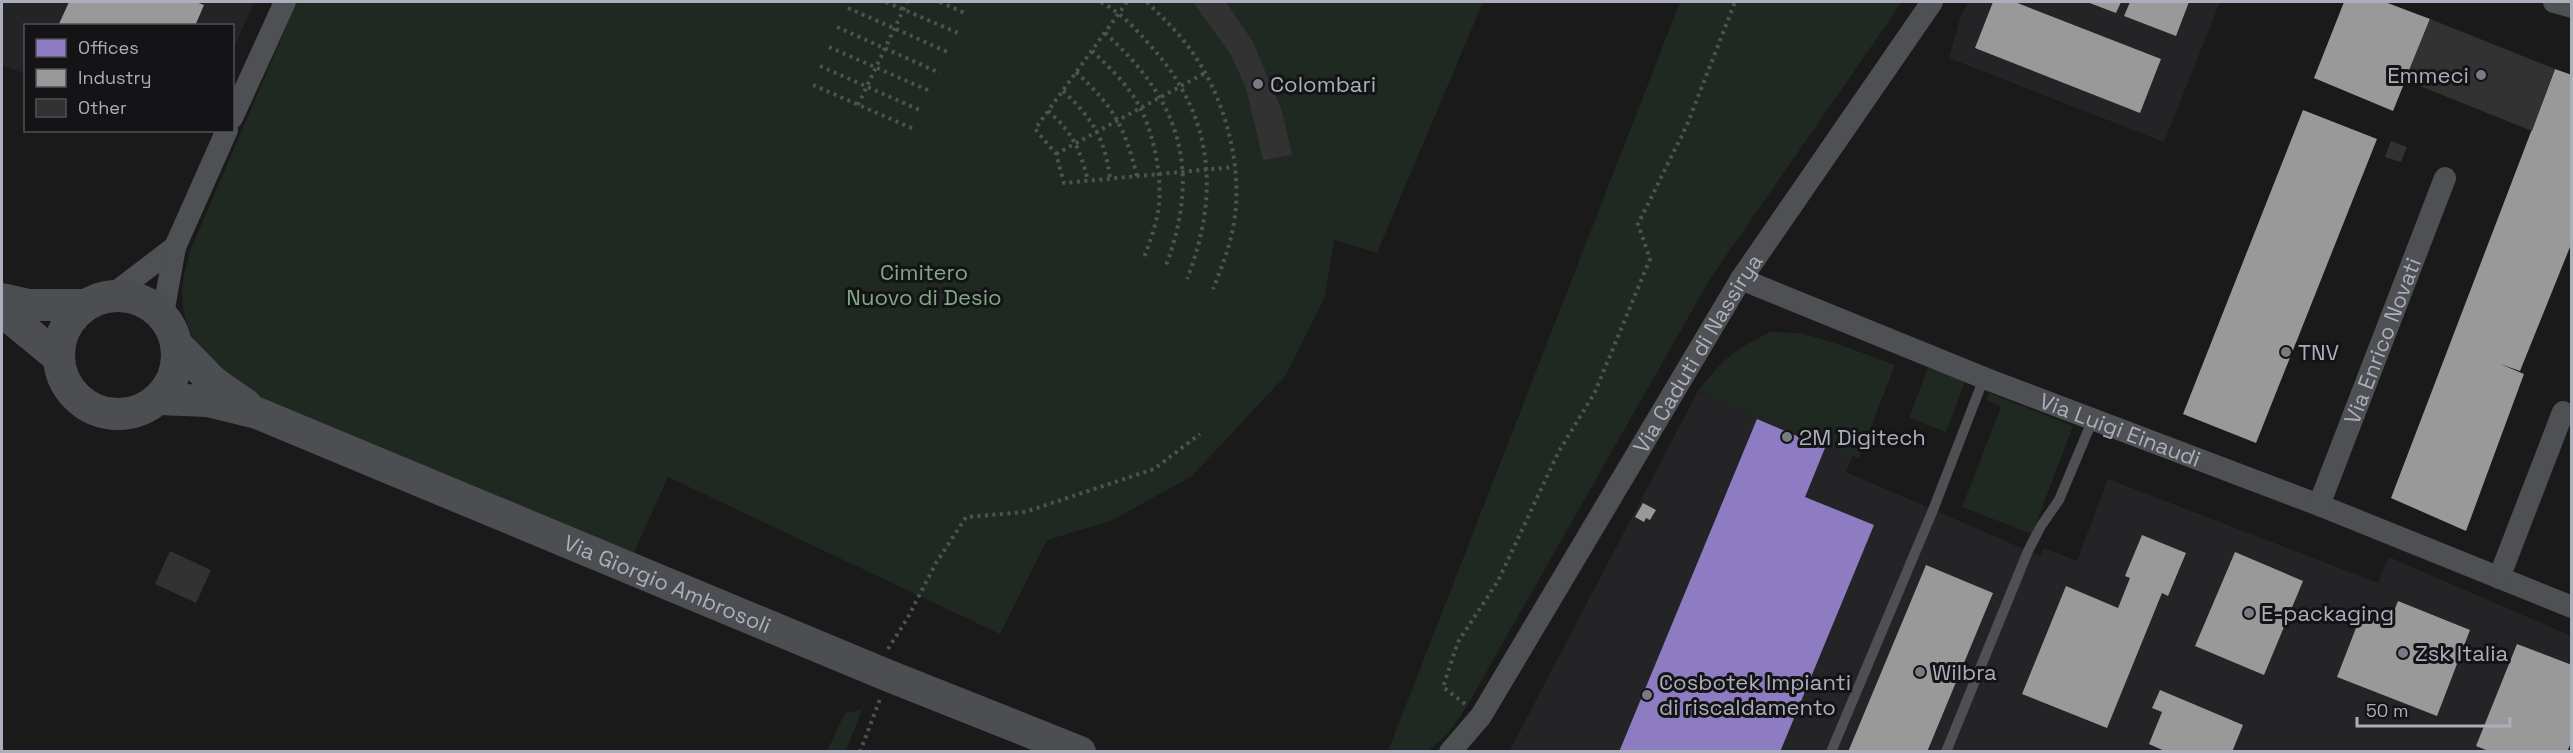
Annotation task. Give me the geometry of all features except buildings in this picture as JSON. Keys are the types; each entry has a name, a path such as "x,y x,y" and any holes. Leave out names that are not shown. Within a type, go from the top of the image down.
{"main road":[{"path":"2,299 29,304 130,296 148,303 163,314 173,329 178,346 175,375 159,399 143,410 124,415 105,413 87,406 73,393 63,377 58,358 61,338 69,320 98,300"},
{"path":"2,311 58,358"},
{"name":"Via Giorgio Ambrosoli","path":"178,346 213,382 257,412"},
{"name":"Via Giorgio Ambrosoli","path":"159,399 208,401 257,412 882,673 1080,752"}],"street":[{"path":"234,114 285,2"},
{"name":"Via Caduti di Nassirya","path":"1450,752 1480,716 1741,279 1932,2"},
{"path":"2554,2 2571,8"},
{"path":"163,314 175,247 226,132"},
{"name":"Via Enrico Novati","path":"2319,505 2445,178"},
{"path":"98,300 175,247"},
{"name":"Via Luigi Einaudi","path":"1741,279 1984,378 2319,505 2571,607"},
{"path":"2499,578 2564,412"},
{"name":"Via Caduti di Nassirya","path":"1475,752 1480,716"}],"lane":[{"path":"1831,752 1933,510 1984,378"},
{"path":"1946,752 2028,551 2041,526 2059,500 2093,419"}],"path":[{"path":"886,2 958,33"},
{"path":"858,105 907,2"},
{"path":"940,2 967,14"},
{"path":"1101,2 1120,12 1162,57 1182,86 1198,123 1208,170 1206,212 1187,279"},
{"path":"1128,2 1035,129 1056,154 1064,183 1234,167"},
{"path":"1147,2 1178,34 1205,73 1226,128 1236,190 1234,226 1226,257 1213,289"},
{"path":"1480,716 1443,687 1458,642 1498,581 1558,453 1595,392 1650,259 1638,224 1687,125 1735,2"},
{"path":"848,8 950,53"},
{"path":"837,27 940,72"},
{"path":"1105,33 1137,64 1161,98 1171,121 1184,172 1184,194 1177,236 1165,268"},
{"path":"829,47 932,92"},
{"path":"1092,51 1117,76 1138,103 1154,146 1159,204 1144,258"},
{"path":"820,66 922,111"},
{"path":"1076,72 1092,87 1119,121 1126,135 1137,176"},
{"path":"1056,154 1205,73"},
{"path":"813,85 916,130"},
{"path":"1063,91 1088,116 1098,132 1105,148 1110,178"},
{"path":"1048,111 1063,124 1077,143 1088,181"},
{"path":"860,752 882,673 936,562 966,517 1025,512 1154,469 1200,434"}],"shaded area":[{"path":"2,2 254,2 234,48 234,24 24,24 24,74 2,65"},
{"path":"1969,2 2220,2 2164,142 1949,58 1961,15"},
{"path":"1698,391 1853,455 1846,472 2040,556 2044,548 2077,561 2108,479 2378,583 2389,557 2571,636 2571,751 1509,752"}],"green space":[{"name":"Cimitero Nuovo di Desio","path":"297,2 1483,2 1377,253 1334,240 1325,297 1286,375 1192,476 1111,521 1047,540 1000,634 668,477 632,557 248,395 213,363 194,339 184,310 183,283 190,251"},
{"path":"1680,2 1902,2 1710,279 1464,711 1448,733 1428,751 1388,751"},
{"path":"1770,332 1801,333 1895,365 1859,458 1698,391 1730,356"},
{"path":"1928,367 1965,382 1946,432 1909,418"},
{"path":"1989,393 2073,426 2032,534 1962,507 2001,407 1986,400"},
{"path":"867,696 846,751 827,751 845,713 861,710"}],"place":[{"name":"Emmeci","path":"2481,75"},
{"name":"Colombari","path":"1258,84"},
{"name":"TNV","path":"2286,352"},
{"name":"2M Digitech","path":"1787,437"},
{"name":"E-packaging","path":"2249,613"},
{"name":"Zsk Italia","path":"2403,653"},
{"name":"Wilbra","path":"1920,672"},
{"name":"Cosbotek Impianti di riscaldamento","path":"1647,695"}]}
